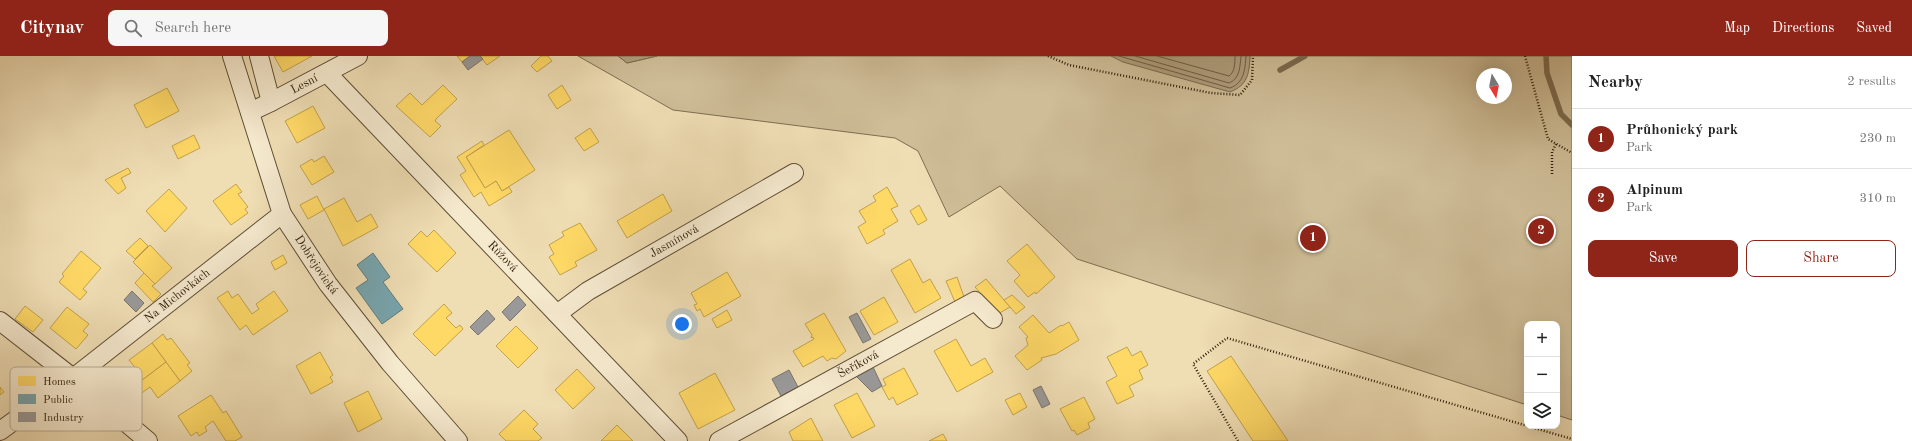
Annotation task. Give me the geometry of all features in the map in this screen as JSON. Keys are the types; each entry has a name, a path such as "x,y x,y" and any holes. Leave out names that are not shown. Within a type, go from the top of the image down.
{"street":[{"name":"Dobřejovická","path":"232,56 282,214 328,284 390,363 458,441"},
{"path":"259,56 271,102"},
{"name":"Lesní","path":"250,112 358,56"},
{"name":"Růžová","path":"327,73 678,441"},
{"name":"Jasmínová","path":"557,314 588,291 794,173"},
{"name":"Na Michovkách","path":"87,367 282,214"},
{"name":"Šeříková","path":"719,441 974,300 993,319"},
{"path":"0,321 59,367"},
{"name":"Na Michovkách","path":"0,431 10,424"},
{"path":"136,431 148,441"}],"path":[{"path":"1048,56 1070,65 1211,93 1240,95 1252,80 1253,56"},
{"path":"1525,56 1548,139 1572,153"},
{"path":"1552,174 1552,152 1556,144"},
{"path":"1238,441 1193,364 1227,338 1572,439"}],"shaded area":[{"path":"578,56 618,56 627,63 657,56 1111,56 1249,69 1250,56 1572,56 1572,420 1560,416 1560,321 1524,321 1524,404 1077,259 1000,186 949,217 918,151 895,138 673,110"}],"water":[{"path":"618,56 657,56 627,63"},
{"path":"1111,56 1250,56 1248,73 1244,82 1241,86 1230,92 1123,62"}],"building: Homes":[{"path":"274,56 312,56 283,72"},
{"path":"457,56 470,56 462,62"},
{"path":"480,56 500,56 487,65"},
{"path":"541,56 548,56 552,61 537,72 531,66"},
{"path":"443,85 457,99 437,118 435,121 441,126 430,137 396,106 410,93 422,105"},
{"path":"562,85 571,100 557,109 548,95"},
{"path":"167,88 179,111 146,128 134,105"},
{"path":"313,106 325,128 297,143 285,121"},
{"path":"590,128 599,142 584,151 575,138"},
{"path":"509,130 535,170 502,191 496,181 485,188 466,157"},
{"path":"194,135 200,148 178,159 172,146"},
{"path":"482,141 484,145 466,157 485,188 496,181 502,191 509,187 512,192 489,206 481,192 474,197 460,175 466,171 457,157"},
{"path":"324,156 334,172 312,185 300,166 312,159 314,162"},
{"path":"128,168 131,173 121,178 126,188 118,194 105,180"},
{"path":"236,184 242,192 238,194 248,207 245,209 248,213 231,225 213,201"},
{"path":"887,187 898,206 891,209 898,221 883,230 885,234 867,244 858,227 866,222 859,211 876,201 873,196"},
{"path":"169,189 187,208 165,232 146,211"},
{"path":"663,194 672,211 627,238 617,221"},
{"path":"317,196 324,210 308,219 300,205"},
{"path":"344,198 357,222 371,214 378,227 343,246 324,209"},
{"path":"919,205 927,220 918,225 910,211"},
{"path":"580,223 597,250 575,262 577,266 560,275 549,257 554,254 549,245 564,236 562,232"},
{"path":"434,230 456,253 437,272 408,244 421,231 427,237"},
{"path":"140,238 148,246 135,259 126,251"},
{"path":"1027,244 1055,277 1036,294 1035,292 1028,297 1014,281 1020,275 1007,261"},
{"path":"150,245 172,268 155,284 133,262"},
{"path":"81,251 101,268 83,289 87,292 80,300 59,282 64,276 62,274"},
{"path":"283,255 287,263 275,270 271,262"},
{"path":"910,259 923,283 930,279 941,298 915,313 891,270"},
{"path":"727,272 741,296 704,317 700,309 697,311 694,305 697,304 691,293"},
{"path":"144,273 155,284 152,286 161,294 153,302 135,283"},
{"path":"957,277 964,297 955,302 946,281"},
{"path":"986,279 1010,307 998,314 975,287"},
{"path":"228,291 232,298 238,294 252,314 259,309 256,304 274,291 288,311 253,335 246,325 240,330 217,298"},
{"path":"1012,295 1025,307 1016,314 1004,300"},
{"path":"884,297 898,322 874,335 860,311"},
{"path":"444,304 452,313 446,318 456,328 460,325 463,329 435,356 413,334"},
{"path":"25,306 43,320 33,332 15,319"},
{"path":"67,307 89,324 83,331 88,335 76,349 50,328"},
{"path":"727,310 732,320 717,328 712,319"},
{"path":"824,313 846,351 836,359 832,358 827,361 823,356 803,367 793,351 814,339 813,337 811,338 812,335 805,324"},
{"path":"1033,315 1049,333 1061,325 1062,326 1069,322 1079,340 1056,354 1041,358 1042,360 1027,370 1015,356 1028,345 1026,338 1028,337 1019,327"},
{"path":"516,326 538,348 518,368 496,346"},
{"path":"163,334 167,340 171,338 190,363 187,365 192,371 180,381 152,343"},
{"path":"956,339 971,366 985,358 993,372 957,392 934,351"},
{"path":"152,343 166,362 142,380 142,367 135,367 129,360"},
{"path":"1127,347 1132,356 1141,351 1148,365 1139,370 1143,379 1129,386 1134,396 1117,404 1106,382 1117,376 1107,357"},
{"path":"320,352 333,375 330,377 333,382 311,394 296,366"},
{"path":"1231,356 1288,441 1253,441 1207,371"},
{"path":"166,362 180,381 158,398 150,387 142,393 142,380"},
{"path":"904,368 918,394 897,405 893,397 889,400 882,387 886,385 883,379"},
{"path":"577,369 595,388 573,409 555,390"},
{"path":"715,373 735,410 698,429 679,393"},
{"path":"0,387 4,392 0,395"},
{"path":"368,391 382,419 358,432 344,403"},
{"path":"857,393 875,426 852,438 834,405"},
{"path":"1020,393 1027,407 1013,415 1005,400"},
{"path":"211,395 223,413 226,411 242,437 235,441 226,441 213,421 205,427 207,431 199,436 197,432 191,436 178,416"},
{"path":"1084,397 1095,419 1088,423 1090,428 1077,435 1074,430 1072,431 1060,409"},
{"path":"524,410 538,424 533,429 542,438 538,441 506,441 499,434"},
{"path":"811,418 823,441 793,441 789,432"},
{"path":"617,425 633,441 601,441"},
{"path":"943,434 947,441 929,441"}],"building: Public":[{"path":"373,253 390,277 383,282 403,309 382,324 356,288 368,280 357,265"}],"building: Industry":[{"path":"470,56 480,56 483,59 468,70 462,62"},
{"path":"132,291 144,303 136,312 124,300"},
{"path":"518,296 526,305 510,321 502,312"},
{"path":"487,310 495,319 478,335 470,327"},
{"path":"857,313 871,339 863,343 849,317"},
{"path":"873,367 882,386 872,392 856,376"},
{"path":"789,370 798,387 781,396 772,379"},
{"path":"1041,386 1050,404 1042,408 1033,390"}],"waterway":[{"path":"1280,70 1305,56"},
{"path":"1546,56 1547,73 1561,114 1572,125"}],"place":[{"name":"Alpinum","path":"1541,231"},
{"name":"Průhonický park","path":"1313,238"}]}
